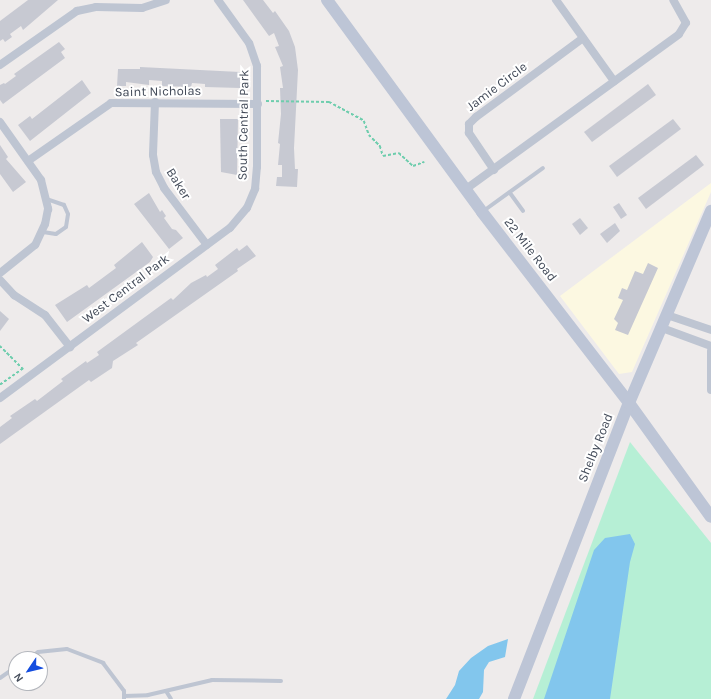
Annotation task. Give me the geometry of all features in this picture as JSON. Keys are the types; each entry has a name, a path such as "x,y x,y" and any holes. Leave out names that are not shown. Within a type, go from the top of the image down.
{"street":[{"path":"0,65 77,11 96,8 142,8 166,0"},
{"name":"South Central Park","path":"218,0 253,50 261,102 255,189"},
{"name":"22 Mile Road","path":"327,0 482,212 629,403 711,517"},
{"path":"556,0 614,81"},
{"path":"466,189 679,34 686,23 674,0"},
{"name":"Jamie Circle","path":"494,170 470,133 469,124 476,117 583,38"},
{"name":"Baker","path":"155,102 153,155 156,172 164,188 206,245"},
{"name":"Saint Nicholas","path":"28,161 111,103 261,102"},
{"path":"0,122 41,180 48,199 43,232 31,250 0,273"},
{"name":"West Central Park","path":"0,398 237,221 247,208 255,189"},
{"name":"Shelby Road","path":"514,699 588,505 629,403 711,211"},
{"path":"0,280 14,295 45,315 70,347"},
{"path":"667,315 711,330"},
{"path":"662,328 711,346"},
{"path":"711,351 711,390"}],"lane":[{"path":"482,212 543,168"},
{"path":"510,193 523,211"},
{"path":"43,232 56,234 66,227 68,214 64,206 48,199"},
{"path":"48,651 67,649 103,663 116,677 124,691 124,698 148,695 212,680 281,681"},
{"path":"166,691 171,699"}],"path":[{"path":"261,102 329,102 364,121 369,135 380,146 383,156 399,153 413,166 424,162"},
{"path":"0,346 23,369 0,385"}],"shaded area":[{"path":"711,183 711,192 632,372 619,374 560,296"}],"green space":[{"path":"630,442 711,543 711,699 533,699"}],"water":[{"path":"630,534 635,544 630,562 610,699 544,699 594,550 605,538"},
{"path":"508,639 505,657 489,662 484,670 483,692 479,699 446,699 455,685 459,671 471,658 488,646"}],"building":[{"path":"28,0 58,0 23,30 21,26 10,34 12,37 5,42 3,39 0,41 0,21"},
{"path":"243,0 263,0 273,13 275,11 289,31 295,47 298,70 294,148 295,169 298,169 297,187 276,186 277,177 282,177 282,165 278,165 280,144 278,143 281,114 280,88 283,88 280,67 283,66 275,47 279,46 274,33 269,36"},
{"path":"59,42 65,49 61,52 65,58 3,104 0,100 0,85 5,84 16,76 14,74"},
{"path":"140,67 240,72 240,88 205,87 205,84 192,83 191,87 162,86 162,81 149,80 149,85 126,82 126,86 117,86 118,69 140,69"},
{"path":"82,80 91,93 30,141 18,125 30,116 32,119"},
{"path":"648,84 656,95 592,142 584,132"},
{"path":"220,119 238,119 237,175 221,172"},
{"path":"673,119 681,129 617,177 609,166"},
{"path":"0,145 8,157 6,159 26,182 13,192 0,174"},
{"path":"696,155 704,165 646,209 638,198"},
{"path":"149,193 160,212 162,210 166,216 164,218 172,229 176,230 183,238 169,249 134,204"},
{"path":"619,203 627,215 621,219 613,207"},
{"path":"580,218 588,228 580,235 572,224"},
{"path":"615,223 620,231 607,243 600,234"},
{"path":"142,242 153,257 150,262 67,322 55,305 87,285 89,288 116,268 114,265"},
{"path":"247,245 256,256 237,269 238,271 136,343 138,345 113,361 112,368 91,382 89,380 0,444 0,427 12,418 10,416 35,399 37,401 63,381 61,379 86,361 87,363 99,355 97,352 171,298 173,300 191,283 206,275 207,277 218,269 215,265 237,248 239,251"},
{"path":"648,263 658,268 628,335 615,330 618,323 614,319 623,300 618,298 622,288 627,290 635,271 643,274"},
{"path":"0,311 9,319 0,331"}]}
